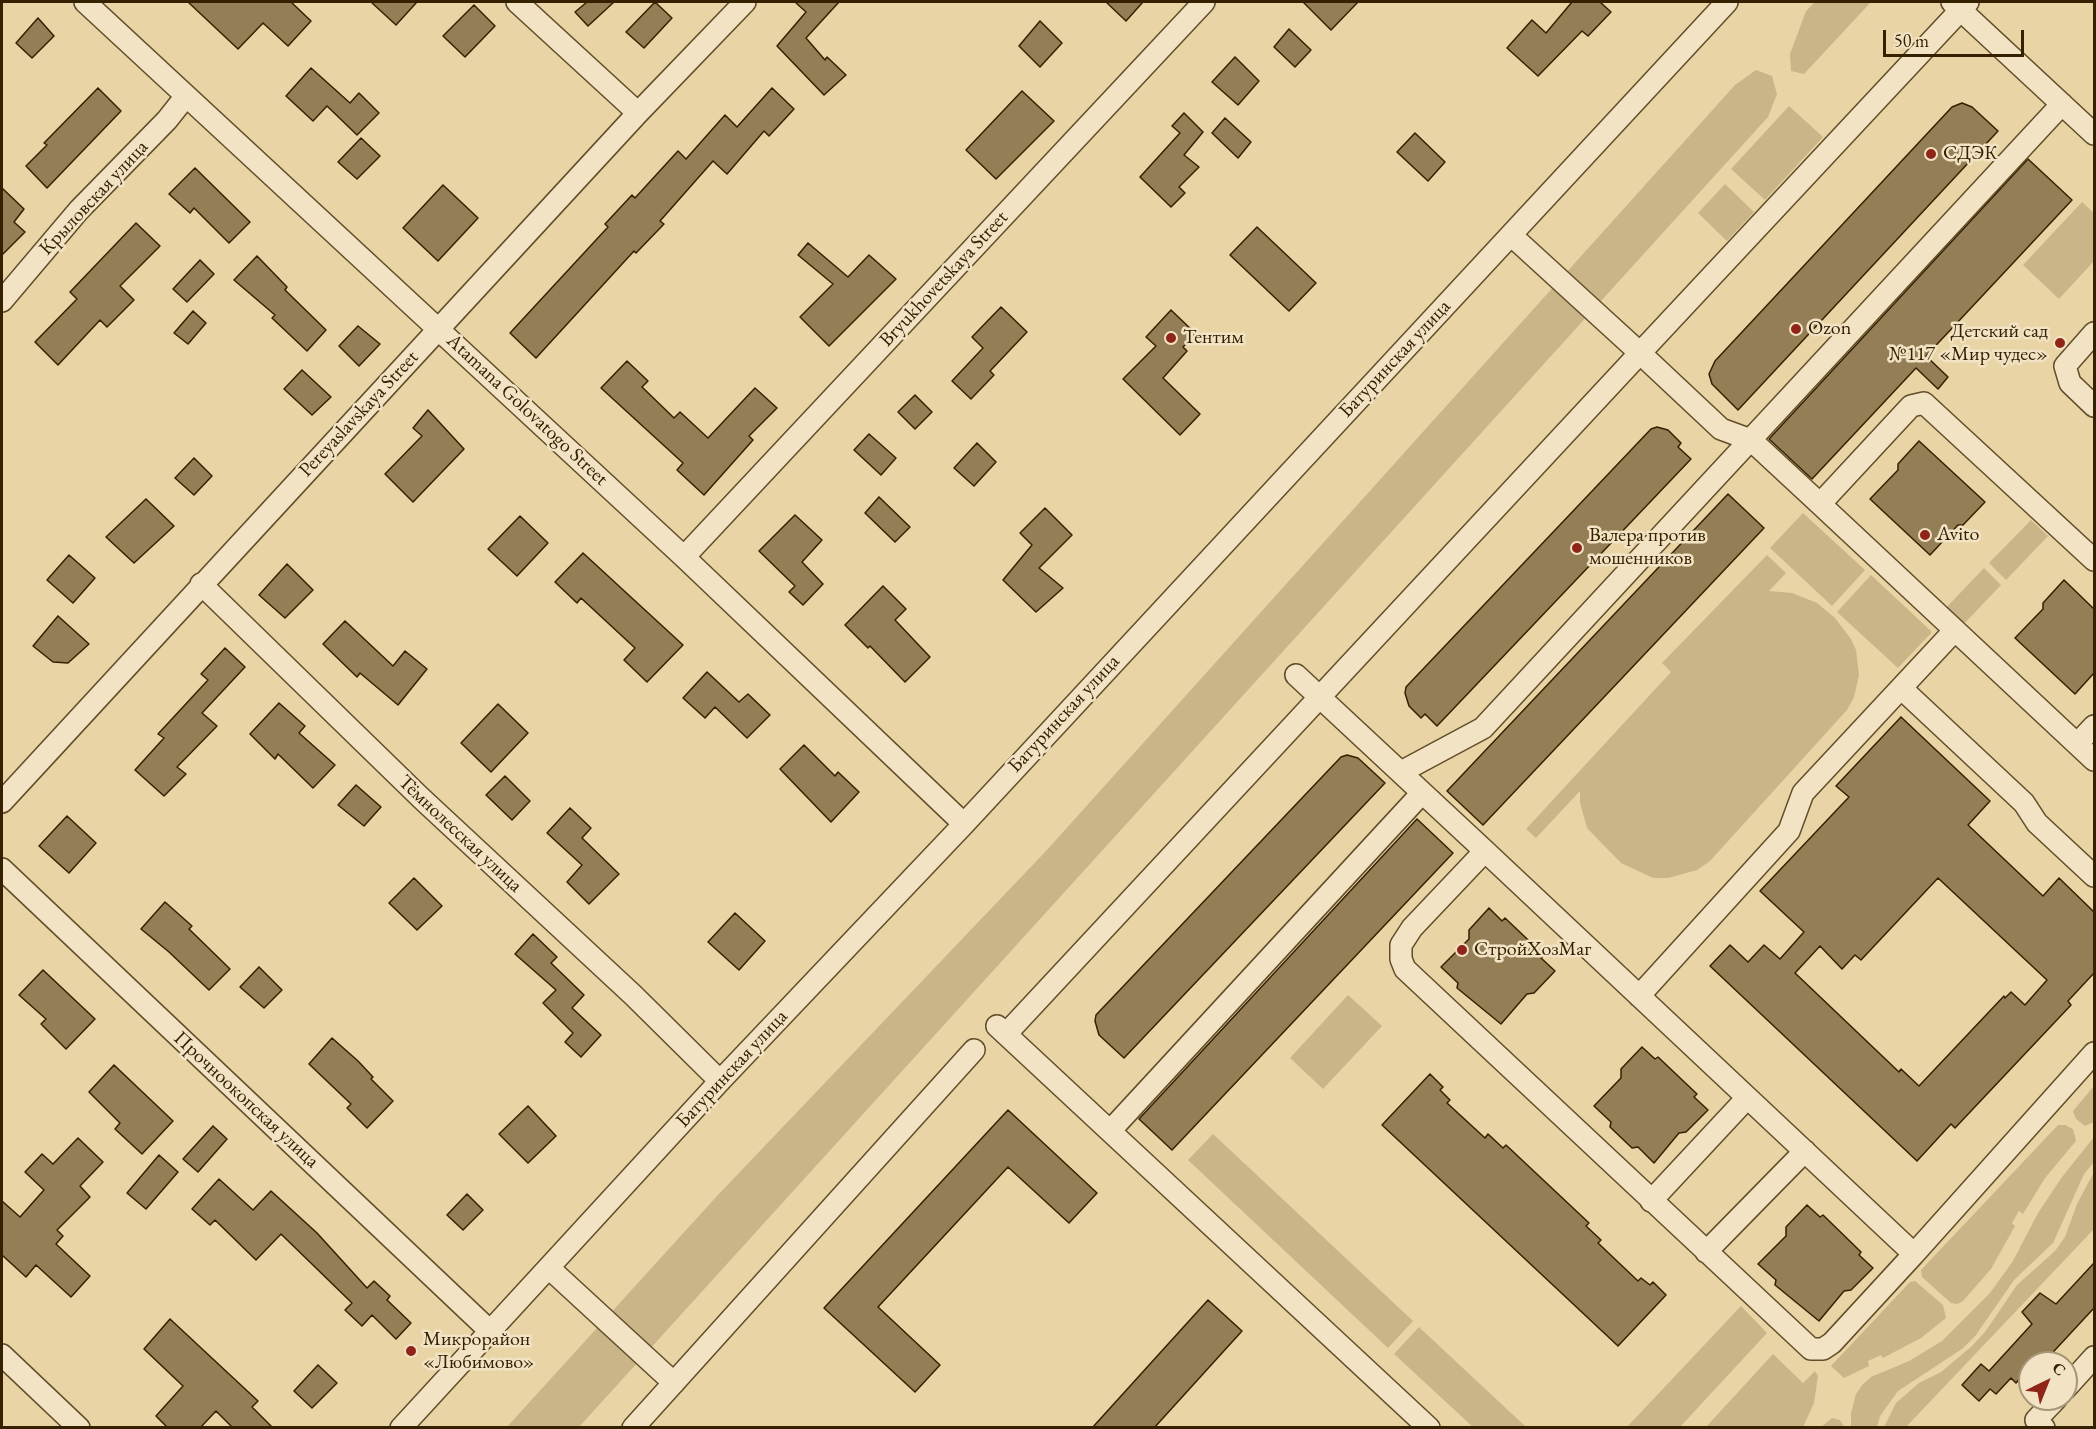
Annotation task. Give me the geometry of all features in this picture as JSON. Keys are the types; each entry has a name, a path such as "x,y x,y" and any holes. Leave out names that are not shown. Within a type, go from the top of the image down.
{"street":[{"name":"Atamana Golovatogo Street","path":"85,2 684,557 963,824"},
{"path":"517,2 638,113"},
{"name":"Pereyaslavskaya Street","path":"2,802 638,113 745,2"},
{"name":"Bryukhovetskaya Street","path":"684,557 1204,2"},
{"name":"Батуринская улица","path":"401,1428 720,1081 963,824 1304,455 1512,236 1727,2"},
{"path":"1430,1428 1001,1030 1320,698 1962,4 2094,134"},
{"name":"Крыловская улица","path":"2,301 79,210 167,120 186,96"},
{"path":"1401,772 1483,728 2062,104"},
{"path":"1512,236 1721,429 1751,440 2094,760"},
{"path":"2094,333 2065,366 2070,383 2094,406"},
{"path":"1820,504 1911,406 1924,403 2094,560"},
{"name":"Тёмнолесская улица","path":"201,584 421,798 633,995 720,1081"},
{"path":"1639,996 1789,831 1803,793 1955,630"},
{"path":"1296,675 1914,1254"},
{"path":"1901,688 2024,803 2037,823 2094,876"},
{"path":"2077,744 2094,726"},
{"path":"1110,1131 1422,793"},
{"path":"1485,851 1412,928 1401,945 1401,959 1405,969 1811,1349 1822,1349 1832,1343 2094,1053"},
{"name":"Прочноокопская улица","path":"2,869 491,1332"},
{"path":"633,1428 974,1050"},
{"path":"1651,1201 1747,1098"},
{"path":"1706,1252 1805,1151"},
{"path":"549,1268 674,1383"},
{"path":"2,1355 79,1428"},
{"path":"2078,1375 2094,1357"},
{"path":"2040,1424 2048,1411"}],"shaded area":[{"path":"1815,2 1871,2 1804,74 1791,71 1790,54 1806,11"},
{"path":"1756,70 1772,76 1777,94 1768,117 579,1427 506,1428 717,1196 1046,851 1735,85"},
{"path":"1789,106 1823,137 1765,200 1731,169"},
{"path":"1725,184 1754,212 1727,241 1698,213"},
{"path":"2082,202 2094,213 2094,261 2059,299 2023,265"},
{"path":"1803,513 1865,570 1832,606 1770,548"},
{"path":"2031,520 2048,536 2006,580 1989,563"},
{"path":"1767,555 1786,573 1769,591 1792,593 1817,603 1835,618 1851,639 1856,650 1859,675 1854,697 1847,710 1710,861 1697,870 1668,878 1653,878 1621,863 1587,828 1580,803 1580,791 1536,838 1526,829 1671,672 1662,663"},
{"path":"1984,568 2001,585 1960,628 1942,612"},
{"path":"1871,575 1932,632 1898,668 1837,612"},
{"path":"1348,995 1382,1026 1323,1089 1290,1058"},
{"path":"2094,1086 2094,1122 2085,1126 2076,1119 2073,1111"},
{"path":"2058,1125 2065,1125 2073,1129 2076,1141 2045,1178 2023,1214 2019,1211 2012,1223 2015,1226 1991,1269 1963,1301 1957,1304 1951,1303 1922,1277 1921,1270"},
{"path":"1213,1134 1413,1321 1388,1348 1188,1160"},
{"path":"2094,1137 2094,1162 2084,1174 2053,1243 2014,1280 1976,1335 1962,1349 1898,1391 1880,1416 1877,1427 1851,1427 1851,1413 1856,1394 1863,1384 1871,1377 1909,1361 1942,1341 1990,1293 2013,1261 2038,1213 2062,1177"},
{"path":"2094,1172 2094,1229 1906,1427 1884,1427 1896,1403 1919,1383 1941,1372 1972,1346 1985,1332 2017,1285 2055,1251 2065,1237 2077,1204"},
{"path":"1915,1281 1943,1305 1946,1318 1921,1338 1883,1358 1881,1355 1868,1361 1869,1366 1844,1378 1831,1366 1910,1282"},
{"path":"1741,1306 1767,1333 1680,1427 1627,1427"},
{"path":"1419,1327 1526,1427 1473,1427 1394,1354"},
{"path":"1773,1354 1803,1383 1815,1371 1818,1376 1814,1403 1803,1427 1706,1427"},
{"path":"1832,1418 1840,1420 1844,1427 1821,1427"}],"building":[{"path":"188,2 291,2 311,21 288,46 263,23 238,49"},
{"path":"371,2 417,2 396,25"},
{"path":"587,2 614,2 588,26 575,12"},
{"path":"655,2 672,18 644,48 626,32"},
{"path":"795,2 839,2 806,38 825,60 827,57 846,75 824,95 777,46 806,12"},
{"path":"1106,2 1143,2 1126,21"},
{"path":"1303,2 1358,2 1331,30"},
{"path":"1572,2 1600,2 1611,12 1588,36 1582,31 1538,76 1507,48 1532,20 1546,33"},
{"path":"474,5 495,26 465,57 443,36"},
{"path":"38,18 54,36 32,58 16,43"},
{"path":"1040,21 1062,43 1040,67 1019,46"},
{"path":"1289,29 1311,50 1295,67 1274,47"},
{"path":"1235,57 1259,81 1238,105 1212,82"},
{"path":"311,68 350,103 359,93 379,113 357,135 327,106 313,121 286,96"},
{"path":"98,88 121,111 47,188 26,166 47,145 44,143"},
{"path":"772,88 794,109 769,136 764,131 727,174 713,161 660,221 664,224 636,253 634,251 536,358 510,333 608,227 605,224 632,195 635,198 678,151 686,159 725,115 737,127"},
{"path":"1022,91 1054,121 996,179 966,150"},
{"path":"1962,103 1972,107 1998,131 1738,410 1712,384 1709,374 1715,361 1952,107"},
{"path":"1184,113 1203,132 1184,155 1199,167 1179,187 1185,193 1171,207 1140,177 1180,133 1172,126"},
{"path":"1225,118 1251,142 1238,158 1212,133"},
{"path":"1415,133 1445,162 1428,181 1397,152"},
{"path":"361,138 380,156 357,179 338,162"},
{"path":"2028,159 2072,200 1926,356 1948,377 1938,389 1916,368 1812,479 1769,439"},
{"path":"195,168 250,222 229,243 194,208 190,213 169,194"},
{"path":"443,185 478,218 438,261 403,228"},
{"path":"2,188 24,209 14,222 25,232 2,255"},
{"path":"136,223 160,246 120,286 134,300 107,327 100,320 58,365 35,342 77,299 70,292"},
{"path":"1257,227 1316,283 1289,311 1230,255"},
{"path":"808,243 848,277 869,255 896,279 829,346 800,317 833,284 798,255"},
{"path":"257,256 287,287 285,290 326,330 307,351 272,318 275,315 234,280"},
{"path":"200,260 214,274 187,302 173,289"},
{"path":"1001,307 1027,332 990,371 994,375 971,399 952,381 983,348 972,337"},
{"path":"1171,310 1196,334 1183,347 1187,351 1163,378 1200,414 1180,435 1123,379 1156,346 1146,337"},
{"path":"193,311 206,323 188,344 174,333"},
{"path":"358,326 380,344 359,366 339,346"},
{"path":"627,361 648,381 642,387 674,418 680,412 708,438 755,388 777,408 749,436 753,440 704,495 677,470 683,463 601,388"},
{"path":"302,370 331,397 312,415 284,389"},
{"path":"915,395 932,412 915,429 898,412"},
{"path":"428,410 464,449 413,502 385,474 422,436 413,428"},
{"path":"1657,427 1668,430 1681,443 1678,447 1691,459 1437,726 1425,714 1421,718 1409,706 1405,693 1406,687 1651,429"},
{"path":"869,434 896,458 881,475 854,450"},
{"path":"1919,441 1985,502 1963,525 1958,525 1930,555 1870,499 1898,470 1898,464"},
{"path":"977,443 996,462 974,486 954,468"},
{"path":"194,458 212,476 194,495 175,478"},
{"path":"1728,494 1764,528 1483,825 1447,791"},
{"path":"879,497 910,527 895,542 865,513"},
{"path":"146,499 174,526 134,563 106,537"},
{"path":"1045,508 1072,535 1039,568 1063,588 1036,612 1003,580 1032,545 1020,533"},
{"path":"795,515 822,540 802,562 823,584 803,605 789,592 795,586 759,551"},
{"path":"520,516 548,543 517,576 488,549"},
{"path":"583,553 683,645 647,682 624,660 635,648 581,598 577,603 555,582"},
{"path":"69,555 95,578 73,603 47,580"},
{"path":"287,564 313,590 285,618 259,595"},
{"path":"2064,580 2094,609 2094,673 2075,694 2015,638 2043,609 2043,603"},
{"path":"883,586 906,609 895,620 930,657 905,682 870,646 868,648 845,625"},
{"path":"58,616 89,644 68,663 53,662 33,646"},
{"path":"345,621 393,666 405,651 427,669 398,705 360,673 357,677 323,644"},
{"path":"225,648 245,667 202,713 217,726 177,767 186,774 164,796 135,770 164,738 158,734 208,680 201,674"},
{"path":"707,672 739,702 748,694 770,715 747,738 715,707 705,718 683,698"},
{"path":"279,703 305,726 299,733 335,765 313,788 278,754 275,759 250,734"},
{"path":"498,704 528,733 491,772 461,743"},
{"path":"1901,717 1990,801 1968,825 2043,896 2059,878 2094,912 2094,973 2068,1001 2071,1005 1955,1128 1951,1124 1917,1161 1710,966 1730,945 1748,962 1764,945 1780,959 1804,932 1760,891 1849,797 1836,786","holes":["1938,878 2047,980 2025,1005 2011,992 2005,998 2004,996 1919,1086 1901,1069 1899,1072 1795,973 1820,946 1842,969 1855,955 1861,960"]},
{"path":"804,745 835,776 838,772 859,792 831,822 780,769"},
{"path":"1347,755 1358,758 1385,783 1124,1058 1099,1035 1095,1021 1096,1015 1341,757"},
{"path":"505,776 530,801 512,820 486,795"},
{"path":"356,785 381,807 364,826 338,805"},
{"path":"570,808 591,828 582,838 619,874 589,904 567,882 582,865 547,833"},
{"path":"67,816 96,843 69,873 39,846"},
{"path":"1417,819 1453,853 1172,1150 1139,1119"},
{"path":"414,878 442,906 417,930 389,903"},
{"path":"165,902 192,926 189,929 230,969 209,990 141,929"},
{"path":"1489,908 1502,921 1505,918 1544,955 1541,958 1555,971 1534,993 1527,994 1501,1024 1457,988 1458,983 1441,967 1469,939 1469,930"},
{"path":"735,913 765,941 739,970 708,942"},
{"path":"533,934 557,957 551,963 584,995 572,1008 601,1035 581,1057 565,1042 573,1033 543,1003 556,990 515,954"},
{"path":"259,967 282,990 264,1008 240,987"},
{"path":"43,970 95,1019 66,1049 41,1024 46,1019 19,995"},
{"path":"332,1038 358,1061 373,1077 371,1079 393,1101 367,1128 347,1108 351,1104 309,1064"},
{"path":"1642,1047 1655,1059 1658,1057 1697,1094 1694,1097 1708,1110 1686,1132 1679,1133 1654,1163 1638,1147 1632,1148 1610,1127 1611,1122 1594,1106 1621,1078 1621,1069"},
{"path":"114,1065 173,1121 142,1154 115,1129 120,1123 89,1092"},
{"path":"1430,1074 1443,1087 1440,1090 1450,1100 1447,1103 1485,1138 1488,1134 1503,1148 1506,1145 1589,1223 1586,1226 1601,1240 1598,1243 1638,1281 1641,1278 1650,1285 1653,1282 1666,1295 1618,1346 1382,1125"},
{"path":"528,1106 556,1136 528,1163 499,1134"},
{"path":"1008,1110 1097,1193 1069,1223 1008,1167 878,1307 940,1365 915,1392 824,1308"},
{"path":"213,1126 227,1139 198,1172 183,1159"},
{"path":"78,1138 103,1162 80,1186 90,1197 57,1230 63,1236 56,1244 90,1276 71,1297 36,1265 26,1277 2,1255 2,1201 20,1217 44,1190 25,1172 42,1154 53,1164"},
{"path":"159,1155 178,1172 146,1209 127,1193"},
{"path":"219,1179 253,1210 271,1191 317,1233 367,1288 374,1281 390,1296 387,1300 411,1323 396,1339 372,1315 362,1326 345,1310 352,1303 281,1234 256,1260 215,1220 210,1225 192,1209"},
{"path":"467,1194 483,1210 463,1230 447,1215"},
{"path":"1807,1205 1820,1217 1823,1215 1861,1252 1859,1255 1873,1268 1851,1290 1844,1291 1819,1321 1775,1285 1776,1280 1758,1264 1786,1236 1786,1227"},
{"path":"2094,1263 2094,1308 2054,1351 2018,1351 2018,1381 2016,1383 2011,1378 1996,1394 1990,1389 1979,1401 1962,1385 1981,1364 1989,1371 2032,1324 2022,1312 2040,1293 2056,1304"},
{"path":"1208,1300 1242,1331 1154,1428 1092,1428"},
{"path":"170,1319 258,1401 252,1407 273,1428 233,1428 216,1411 200,1428 168,1428 156,1416 183,1386 144,1349"},
{"path":"318,1365 337,1383 312,1408 294,1391"}],"place":[{"name":"СДЭК","path":"1931,154"},
{"name":"Ozon","path":"1796,329"},
{"name":"Тентим","path":"1171,338"},
{"name":"Детский сад №117 «Мир чудес»","path":"2060,343"},
{"name":"Avito","path":"1925,535"},
{"name":"Валера против мошенников","path":"1577,548"},
{"name":"СтройХозМаг","path":"1462,950"},
{"name":"Микрорайон «Любимово»","path":"411,1351"}]}
